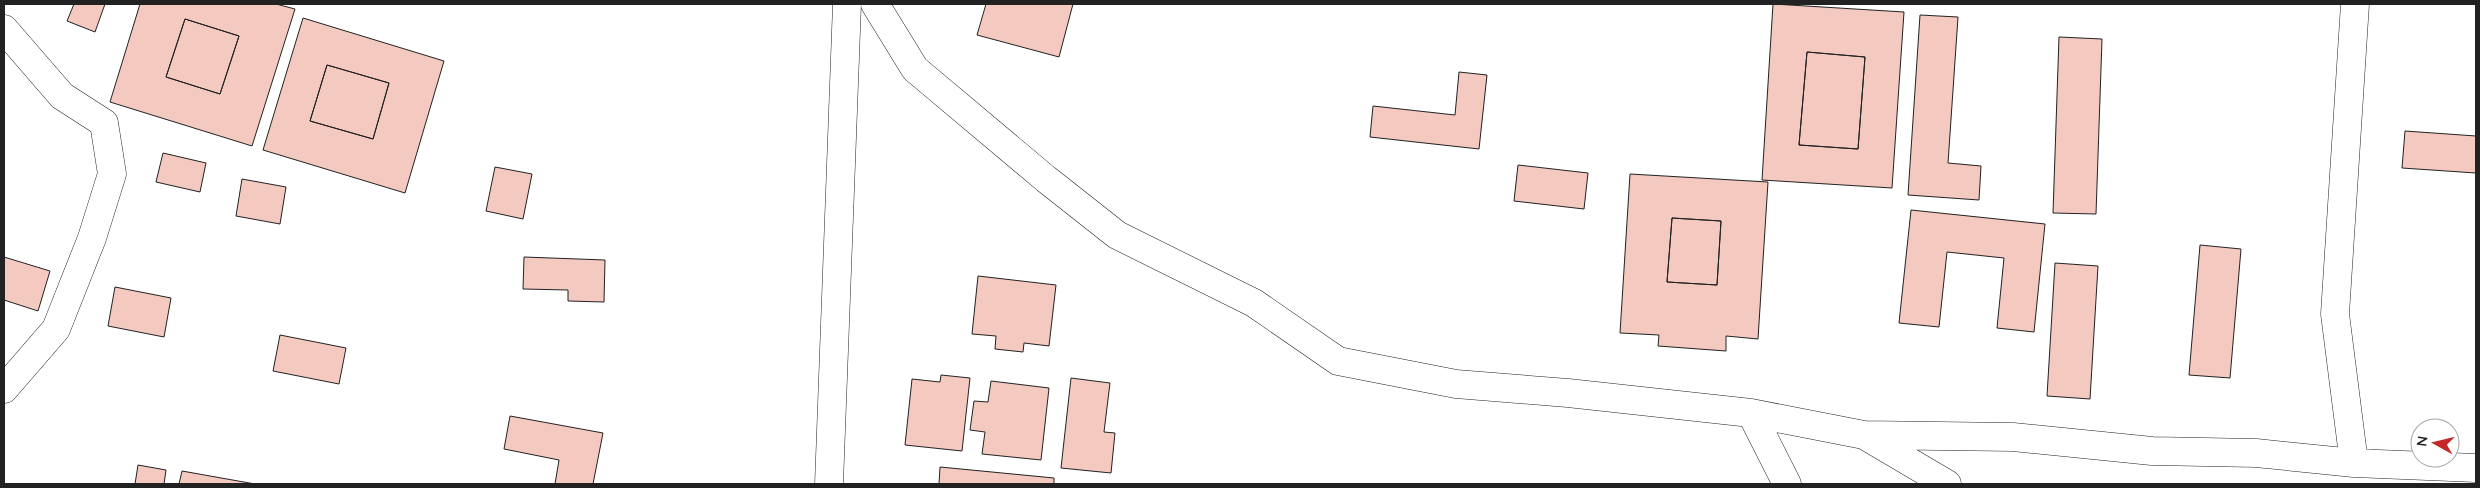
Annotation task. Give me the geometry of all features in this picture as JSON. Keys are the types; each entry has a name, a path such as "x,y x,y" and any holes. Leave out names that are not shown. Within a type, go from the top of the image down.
{"street":[{"path":"829,484 847,4"},
{"path":"875,4 915,68 1046,179 1117,235 1254,303 1338,361 1456,384 1751,413 1864,435 2013,437 2152,450 2256,453 2354,464 2476,468"},
{"path":"2354,464 2334,314 2355,4"},
{"path":"4,29 62,96 104,123 112,174 92,238 56,329 4,389"},
{"path":"1751,413 1787,484"},
{"path":"1864,435 1947,484"}],"building":[{"path":"74,4 105,4 95,32 67,21"},
{"path":"140,4 276,4 295,9 252,146 110,102","holes":["185,19 239,36 220,94 166,77"]},
{"path":"986,4 1073,4 1059,57 977,35"},
{"path":"1773,4 1904,12 1892,188 1762,180","holes":["1807,52 1865,57 1858,149 1799,145"]},
{"path":"1920,15 1958,17 1948,163 1981,166 1979,200 1908,195"},
{"path":"303,18 444,61 405,193 263,150","holes":["327,65 389,83 373,139 310,121"]},
{"path":"185,19 239,36 220,94 166,77"},
{"path":"2059,37 2102,39 2096,214 2053,213"},
{"path":"1807,52 1865,57 1858,149 1799,145"},
{"path":"327,65 389,83 373,139 310,121"},
{"path":"1459,72 1487,75 1479,149 1370,137 1373,106 1455,115"},
{"path":"2405,131 2476,136 2476,173 2402,168"},
{"path":"163,153 206,163 200,192 156,182"},
{"path":"1518,165 1588,173 1584,209 1514,201"},
{"path":"495,167 532,174 523,219 486,211"},
{"path":"1630,174 1768,182 1758,339 1726,336 1726,351 1658,346 1659,335 1620,333","holes":["1672,218 1721,221 1717,285 1667,282"]},
{"path":"242,179 286,187 280,224 236,216"},
{"path":"1911,210 2045,224 2034,332 1997,328 2004,258 1947,252 1939,327 1899,323"},
{"path":"1672,218 1721,221 1717,285 1667,282"},
{"path":"2200,245 2241,249 2230,378 2189,375"},
{"path":"4,257 50,271 38,311 4,300"},
{"path":"524,257 605,260 604,302 568,301 568,290 523,289"},
{"path":"2055,263 2098,266 2090,399 2047,396"},
{"path":"978,276 1056,285 1049,346 1024,343 1023,352 995,349 996,336 972,334"},
{"path":"115,287 171,298 164,337 108,326"},
{"path":"280,335 346,348 339,384 273,371"},
{"path":"941,375 970,378 962,451 905,445 912,379 940,382"},
{"path":"1071,378 1110,383 1104,432 1115,433 1111,473 1061,468"},
{"path":"991,381 1049,388 1041,460 982,454 985,432 970,430 974,401 988,402"},
{"path":"510,416 603,433 593,484 555,484 559,460 504,449"},
{"path":"138,465 166,470 164,484 135,484"},
{"path":"940,467 1054,478 1054,484 939,484"},
{"path":"182,471 255,484 179,484"}]}
